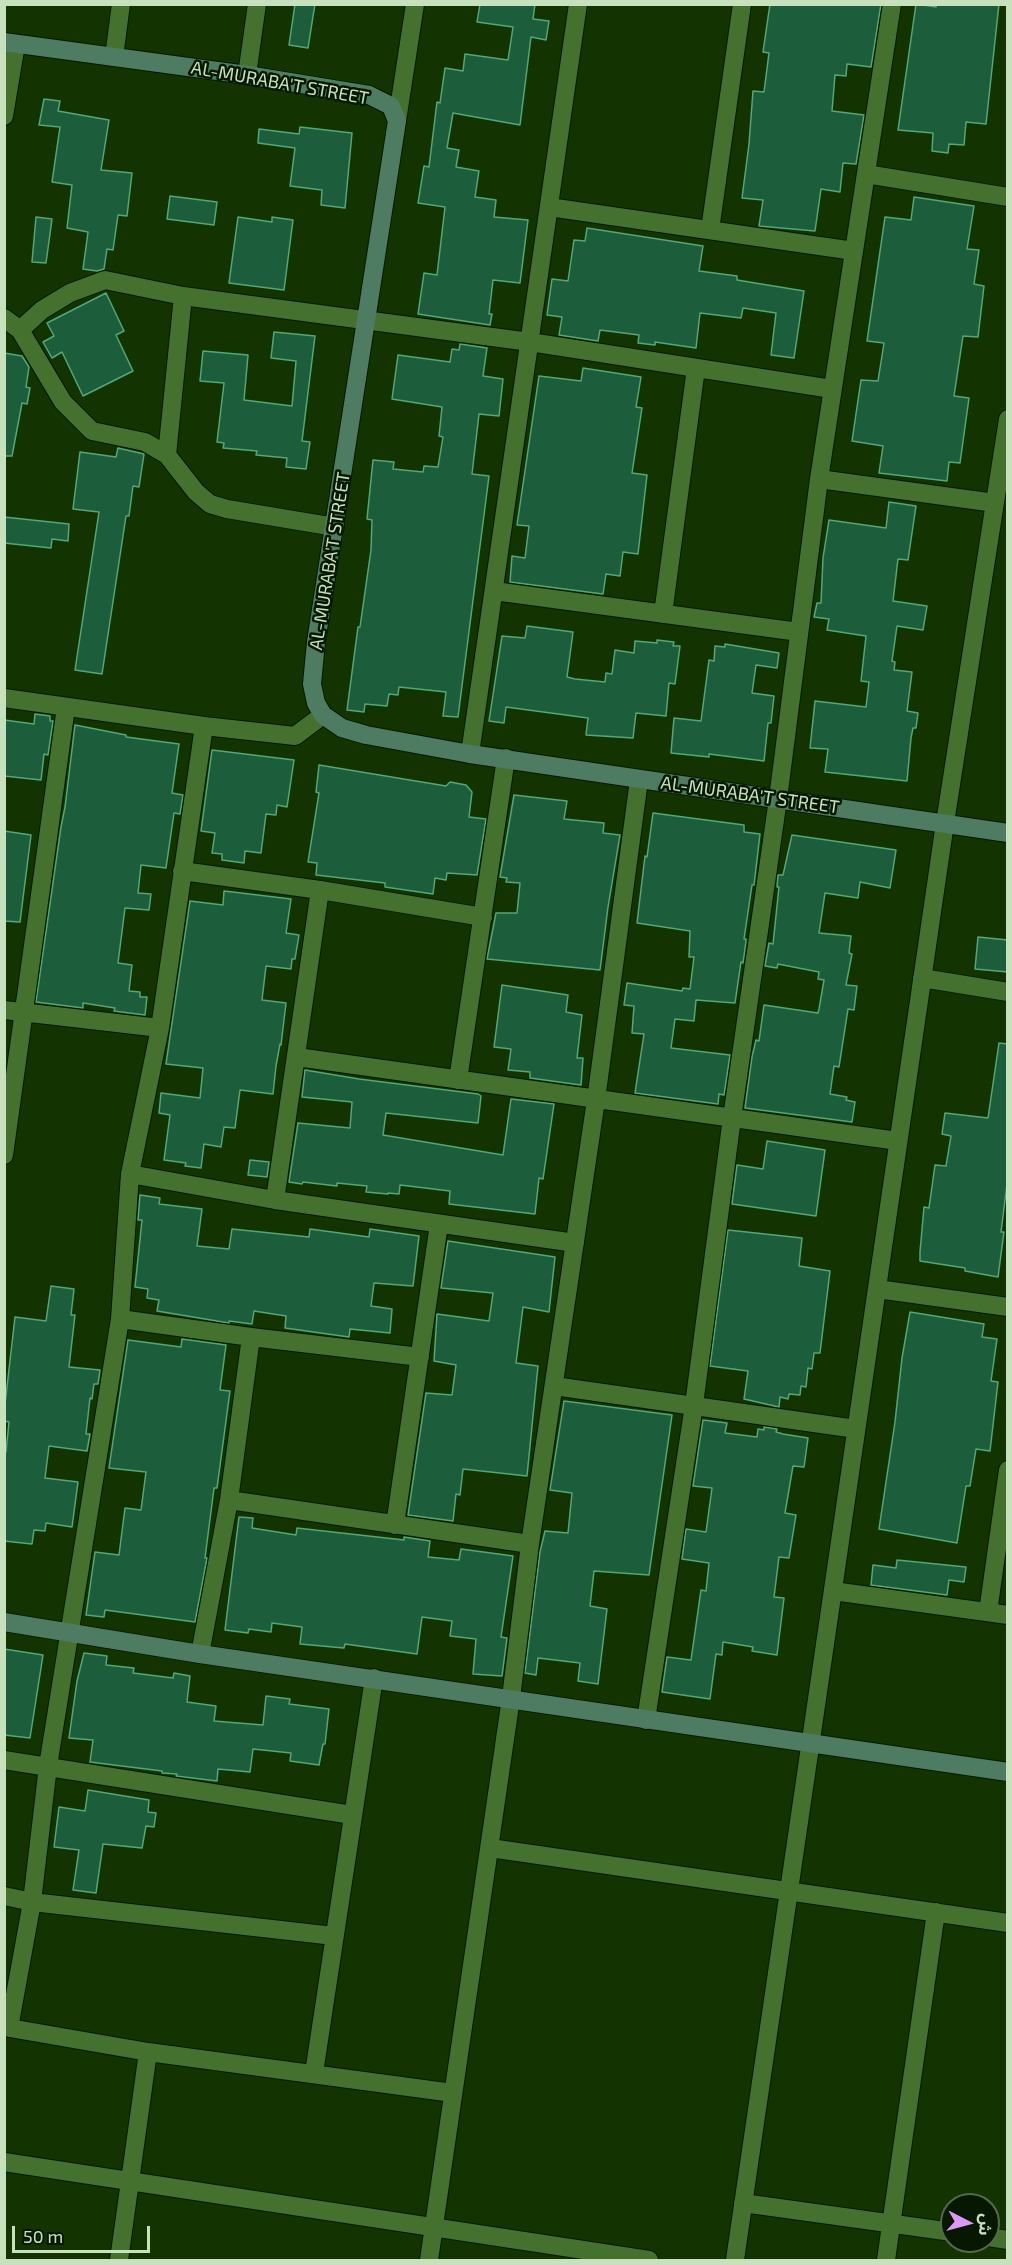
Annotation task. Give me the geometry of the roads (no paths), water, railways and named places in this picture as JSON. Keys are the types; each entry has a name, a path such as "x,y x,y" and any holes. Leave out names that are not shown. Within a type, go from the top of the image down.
{"street":[{"path":"114,57 121,4"},
{"path":"247,75 257,4"},
{"path":"397,121 415,4"},
{"path":"470,754 578,4"},
{"path":"710,230 742,4"},
{"path":"646,1720 694,1405 778,799 819,479 892,4"},
{"path":"4,116 10,43"},
{"name":"AL-MURABA'T STREET","path":"10,43 247,75 369,95 391,106 397,121 312,684 316,703 323,715 342,728 366,735 470,754 1008,833"},
{"path":"866,174 1008,197"},
{"path":"549,207 854,251"},
{"path":"20,330 42,310 70,294 105,280 183,296 530,342 832,389"},
{"path":"167,455 183,296"},
{"path":"4,318 20,330 63,402 92,430 145,441 167,455 196,492 210,504 227,509 335,527"},
{"path":"663,614 696,368"},
{"path":"735,2260 945,823 999,534 995,503 1008,418"},
{"path":"819,479 995,503"},
{"path":"494,591 799,632"},
{"path":"4,698 204,726 295,736 323,715"},
{"path":"4,1155 66,707"},
{"path":"204,726 160,1028 130,1174 120,1319 48,1766 32,1902 7,2027 148,2052 453,2093"},
{"path":"458,1080 506,758"},
{"path":"429,2260 490,1848 530,1544 596,1100 639,780"},
{"path":"182,871 320,890 483,917"},
{"path":"275,1200 320,890"},
{"path":"922,978 1008,992"},
{"path":"4,1010 160,1028"},
{"path":"297,1057 898,1141"},
{"path":"130,1174 275,1200 575,1243"},
{"path":"395,1525 439,1224"},
{"path":"877,1289 1008,1307"},
{"path":"120,1319 420,1357"},
{"path":"200,1654 229,1500 251,1337"},
{"path":"555,1386 856,1429"},
{"path":"988,1612 1008,1470"},
{"path":"229,1500 530,1544"},
{"path":"833,1591 1008,1615"},
{"path":"4,1622 200,1654 1008,1772"},
{"path":"314,2073 374,1678"},
{"path":"4,1761 48,1766 352,1815"},
{"path":"490,1848 1008,1923"},
{"path":"4,1896 32,1902 334,1936"},
{"path":"886,2260 936,1912"},
{"path":"119,2260 148,2052"},
{"path":"4,2162 649,2260"},
{"path":"743,2203 940,2230"}]}
